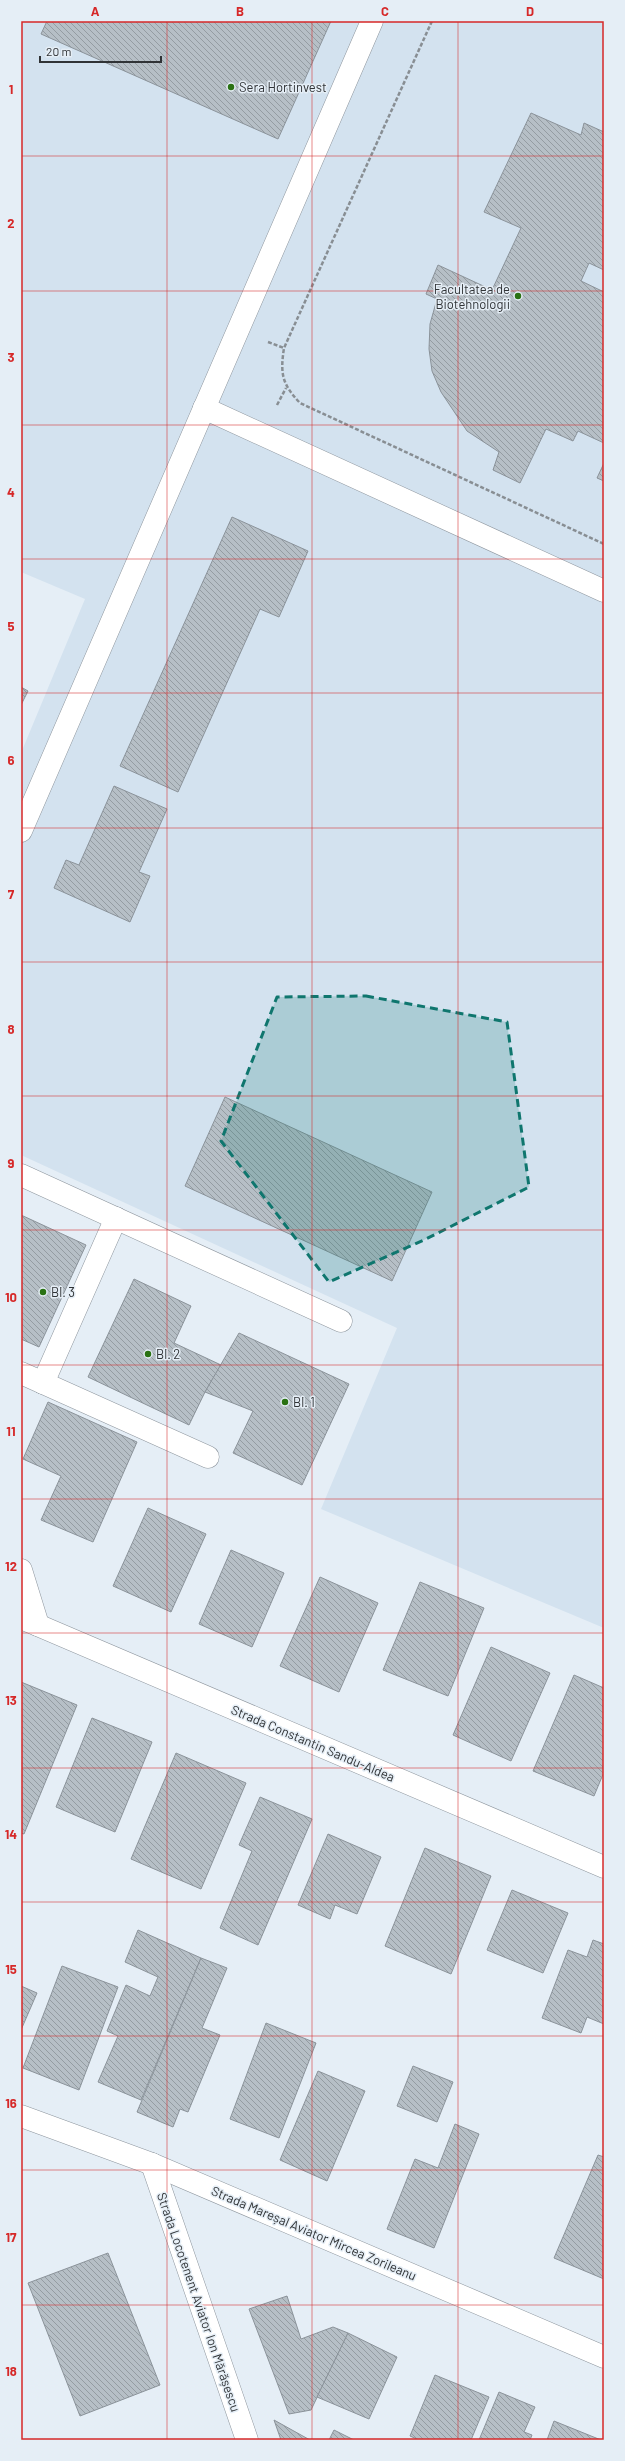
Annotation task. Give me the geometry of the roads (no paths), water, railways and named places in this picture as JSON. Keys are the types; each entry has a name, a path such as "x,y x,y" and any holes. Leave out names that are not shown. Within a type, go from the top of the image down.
{"street":[{"path":"21,831 372,21"},
{"path":"204,408 604,591"},
{"path":"21,1175 341,1321"},
{"path":"43,1383 116,1218"},
{"path":"21,1373 208,1457"},
{"path":"21,1570 29,1622"},
{"name":"Strada Constantin Sandu-Aldea","path":"29,1622 604,1867"},
{"name":"Strada Mareșal Aviator Mircea Zorileanu","path":"21,2116 152,2164 604,2357"},
{"name":"Strada Locotenent Aviator Ion Mărășescu","path":"152,2164 246,2440"}],"place":[{"name":"Sera Hortinvest","path":"231,87"},
{"name":"Facultatea de Biotehnologii","path":"518,296"},
{"name":"Bl. 3","path":"43,1292"},
{"name":"Bl. 2","path":"148,1354"},
{"name":"Bl. 1","path":"285,1402"}]}
